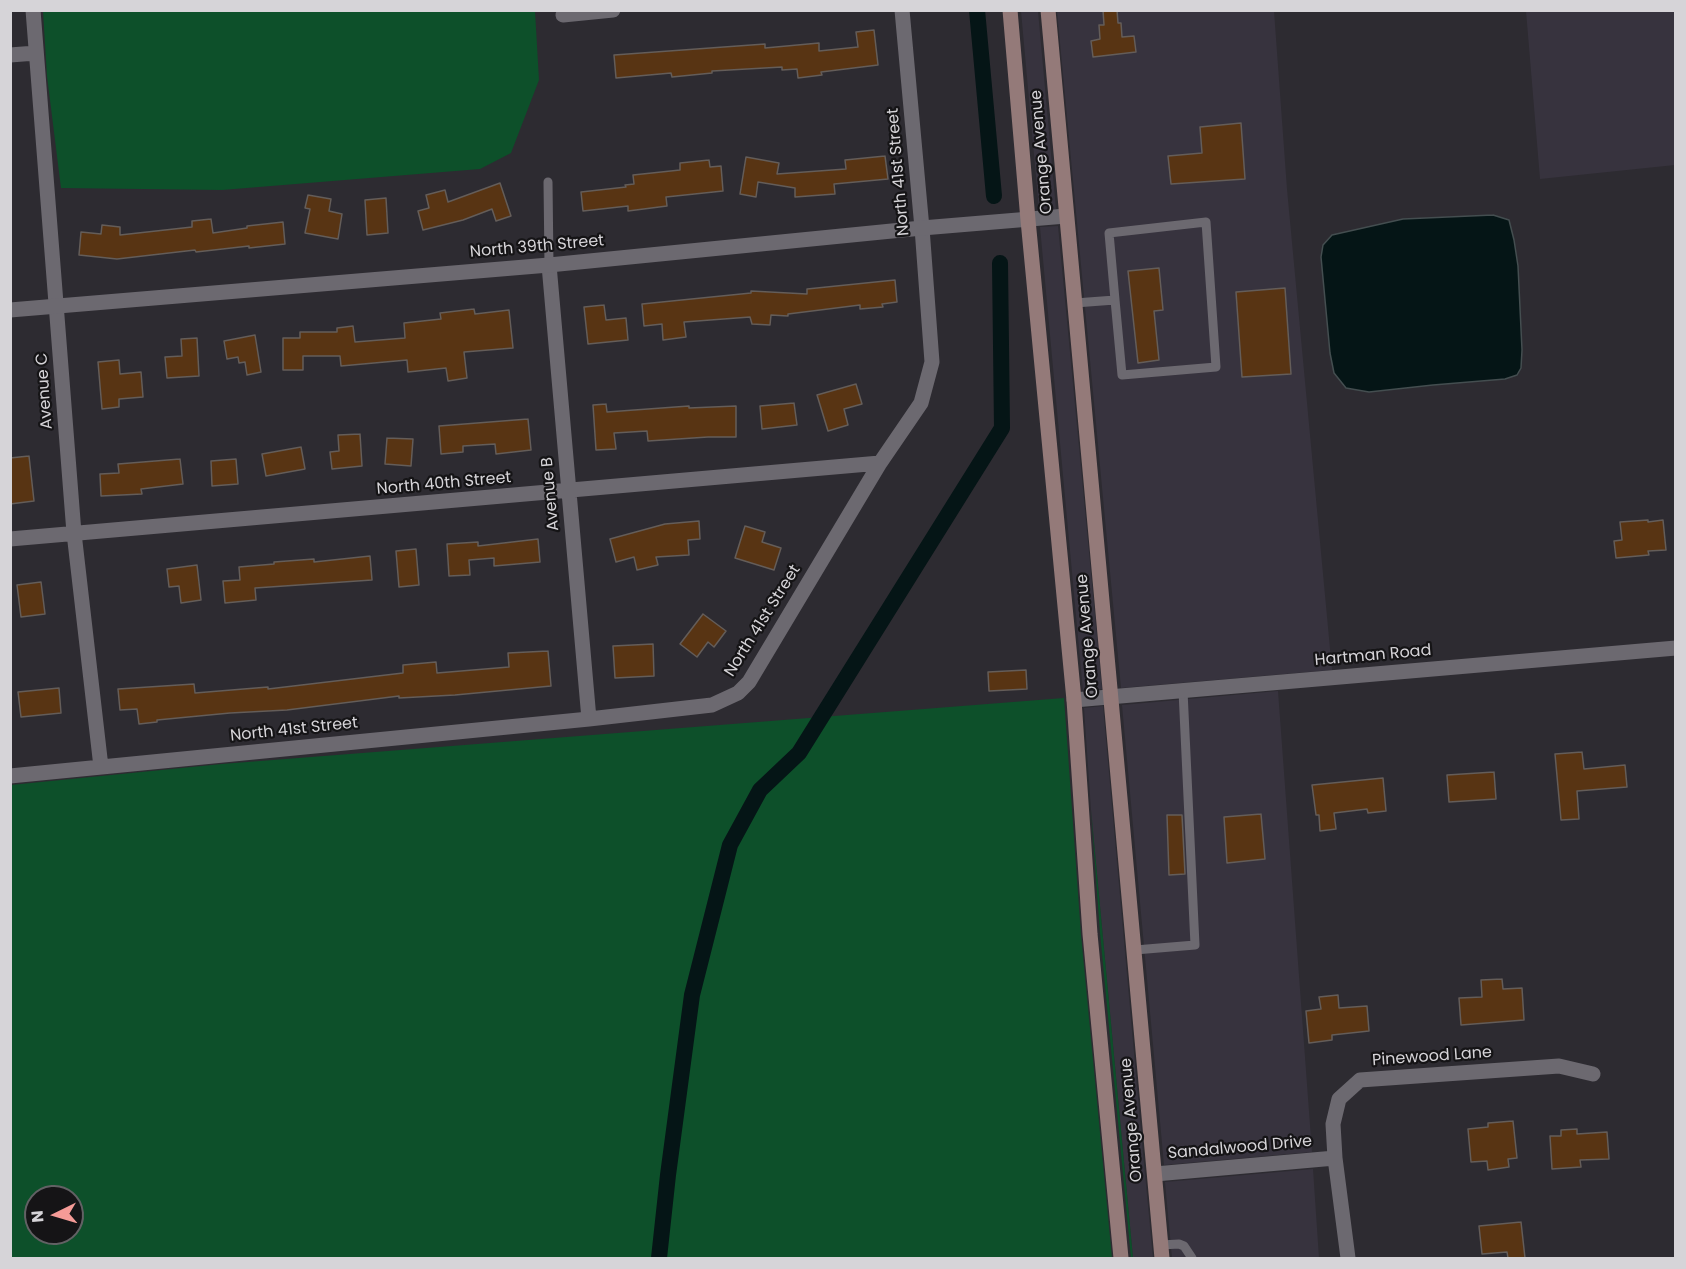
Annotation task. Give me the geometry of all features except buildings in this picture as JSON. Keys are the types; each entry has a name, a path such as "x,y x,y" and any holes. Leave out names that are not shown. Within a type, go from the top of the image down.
{"main road":[{"name":"Orange Avenue","path":"1010,10 1074,700 1090,934 1124,1256"},
{"name":"Orange Avenue","path":"1048,10 1162,1252"}],"street":[{"name":"Avenue C","path":"33,10 74,532 101,767"},
{"path":"563,15 614,10"},
{"name":"North 41st Street","path":"10,776 590,719 712,705 738,693 749,682 880,463 921,403 932,362 902,10"},
{"path":"10,55 36,53"},
{"name":"North 39th Street","path":"10,310 549,265 1066,216"},
{"name":"Avenue B","path":"549,265 590,719"},
{"name":"North 40th Street","path":"10,539 569,492 880,463"},
{"name":"Hartman Road","path":"1074,700 1676,648"},
{"name":"Pinewood Lane","path":"1335,1158 1333,1124 1339,1099 1360,1080 1559,1066 1593,1074"},
{"name":"Sandalwood Drive","path":"1155,1174 1335,1158 1348,1258"}],"lane":[{"path":"548,182 549,265"},
{"path":"1206,222 1216,367 1122,375 1114,300 1110,233 1206,222"},
{"path":"1075,303 1114,300"},
{"path":"1135,950 1194,945 1183,691"},
{"path":"1162,1252 1179,1244 1184,1246 1192,1258"}],"shaded area":[{"path":"1021,11 1038,11 1056,209 1039,210"},
{"path":"1057,11 1274,11 1287,189 1332,670 1121,688"},
{"path":"1526,11 1675,11 1675,165 1540,179"},
{"path":"1493,215 1509,220 1518,266 1522,350 1521,368 1517,375 1505,379 1369,392 1346,388 1334,373 1330,353 1321,257 1323,245 1332,235 1403,219"},
{"path":"1058,226 1102,689 1083,691 1040,227"},
{"path":"1278,691 1312,1152 1164,1165 1122,705"},
{"path":"1103,706 1153,1258 1133,1258 1091,810 1084,708"},
{"path":"1313,1169 1319,1258 1172,1258 1165,1182"}],"green space":[{"path":"43,11 535,11 539,80 511,153 480,169 222,190 61,188 47,76"},
{"path":"1064,698 1081,935 1112,1258 11,1258 11,785 222,764"},
{"path":"1091,810 1133,1258 1131,1258 1100,933"}],"waterway":[{"path":"977,10 994,196"},
{"path":"659,1258 692,995 730,845 760,790 799,753 1002,428 1000,263"}]}
